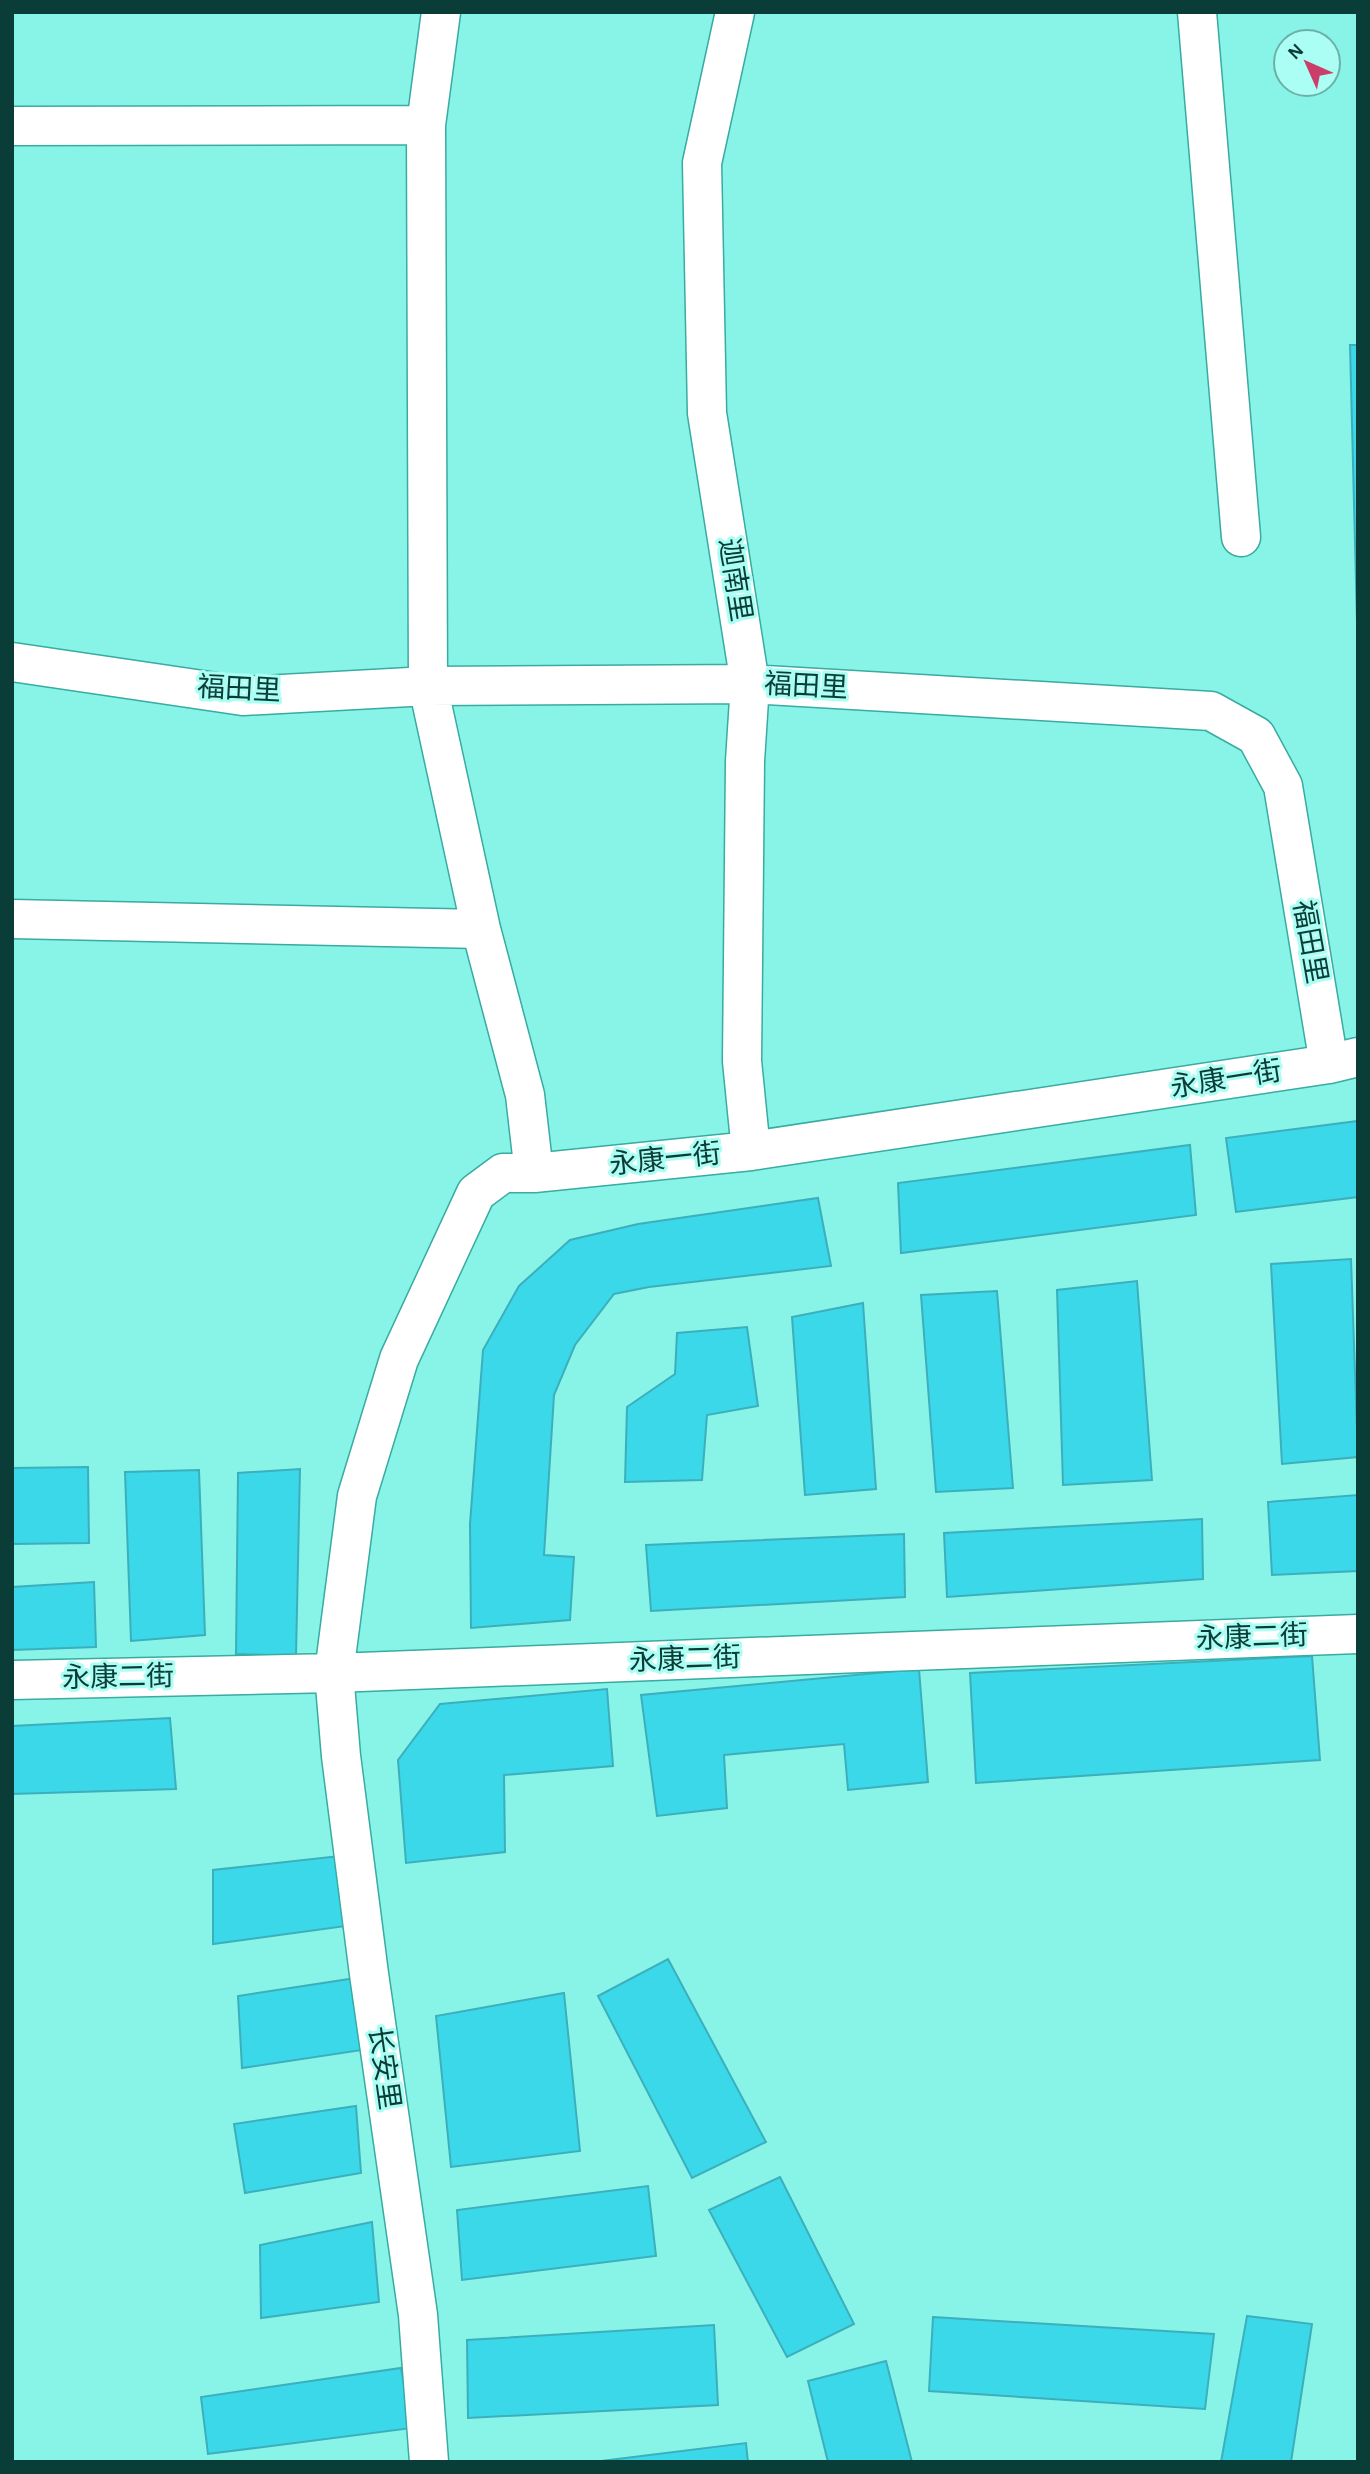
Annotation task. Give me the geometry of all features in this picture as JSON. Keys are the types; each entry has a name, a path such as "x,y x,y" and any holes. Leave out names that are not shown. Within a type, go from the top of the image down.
{"street":[{"path":"441,12 426,125 428,685 481,929 525,1095 534,1173"},
{"name":"迦南里","path":"735,12 702,163 707,412 750,684 745,761 742,1060 751,1151"},
{"path":"1197,12 1241,537"},
{"path":"12,127 426,125"},
{"name":"福田里","path":"12,662 243,696 428,685 750,684 1211,711 1255,736 1283,786 1344,1061"},
{"path":"12,919 481,929"},
{"name":"永康一街","path":"334,1674 358,1496 398,1359 476,1193 503,1173 534,1173 751,1151 1344,1061"},
{"name":"永康二街","path":"12,1680 334,1674 1358,1634"},
{"name":"长安里","path":"334,1674 341,1756 369,1974 418,2315 429,2462"}],"building":[{"path":"1350,345 1358,345 1357,622"},
{"path":"1358,1121 1358,1197 1236,1212 1226,1138"},
{"path":"1190,1145 1196,1215 901,1253 898,1183"},
{"path":"818,1198 831,1266 649,1287 614,1294 575,1345 554,1395 544,1555 574,1557 570,1620 471,1628 470,1524 483,1350 519,1286 570,1240 638,1224"},
{"path":"1351,1259 1358,1457 1282,1464 1271,1264"},
{"path":"1137,1281 1152,1480 1063,1485 1057,1290"},
{"path":"997,1291 1013,1488 936,1492 921,1295"},
{"path":"863,1303 876,1489 805,1495 792,1317"},
{"path":"747,1327 758,1406 707,1415 702,1480 625,1482 627,1407 675,1374 677,1333"},
{"path":"88,1467 89,1543 12,1544 12,1468"},
{"path":"300,1469 296,1656 236,1654 238,1473"},
{"path":"199,1470 205,1635 131,1641 125,1472"},
{"path":"1358,1495 1358,1571 1272,1575 1268,1502"},
{"path":"1202,1519 1203,1579 947,1597 944,1533"},
{"path":"904,1534 905,1597 651,1611 646,1545"},
{"path":"94,1582 96,1647 12,1650 12,1587"},
{"path":"1312,1656 1320,1760 976,1783 970,1673"},
{"path":"919,1669 928,1782 848,1790 844,1744 724,1755 727,1808 657,1816 641,1695"},
{"path":"607,1689 613,1766 504,1775 505,1852 406,1863 398,1760 440,1704"},
{"path":"170,1718 176,1789 12,1794 12,1726"},
{"path":"339,1856 346,1926 213,1944 213,1870"},
{"path":"668,1959 766,2142 692,2178 598,1996"},
{"path":"356,1978 362,2050 242,2068 238,1996"},
{"path":"564,1993 580,2151 451,2167 436,2016"},
{"path":"356,2106 361,2173 245,2193 234,2124"},
{"path":"780,2177 854,2324 787,2357 709,2210"},
{"path":"648,2186 656,2256 462,2280 457,2210"},
{"path":"372,2222 379,2302 261,2318 260,2245"},
{"path":"1247,2316 1312,2324 1291,2462 1221,2462"},
{"path":"933,2317 1214,2334 1205,2409 929,2391"},
{"path":"714,2325 718,2405 468,2418 467,2340"},
{"path":"886,2361 912,2462 828,2462 808,2381"},
{"path":"401,2368 412,2428 208,2454 201,2397"},
{"path":"746,2443 748,2462 593,2462"}]}
